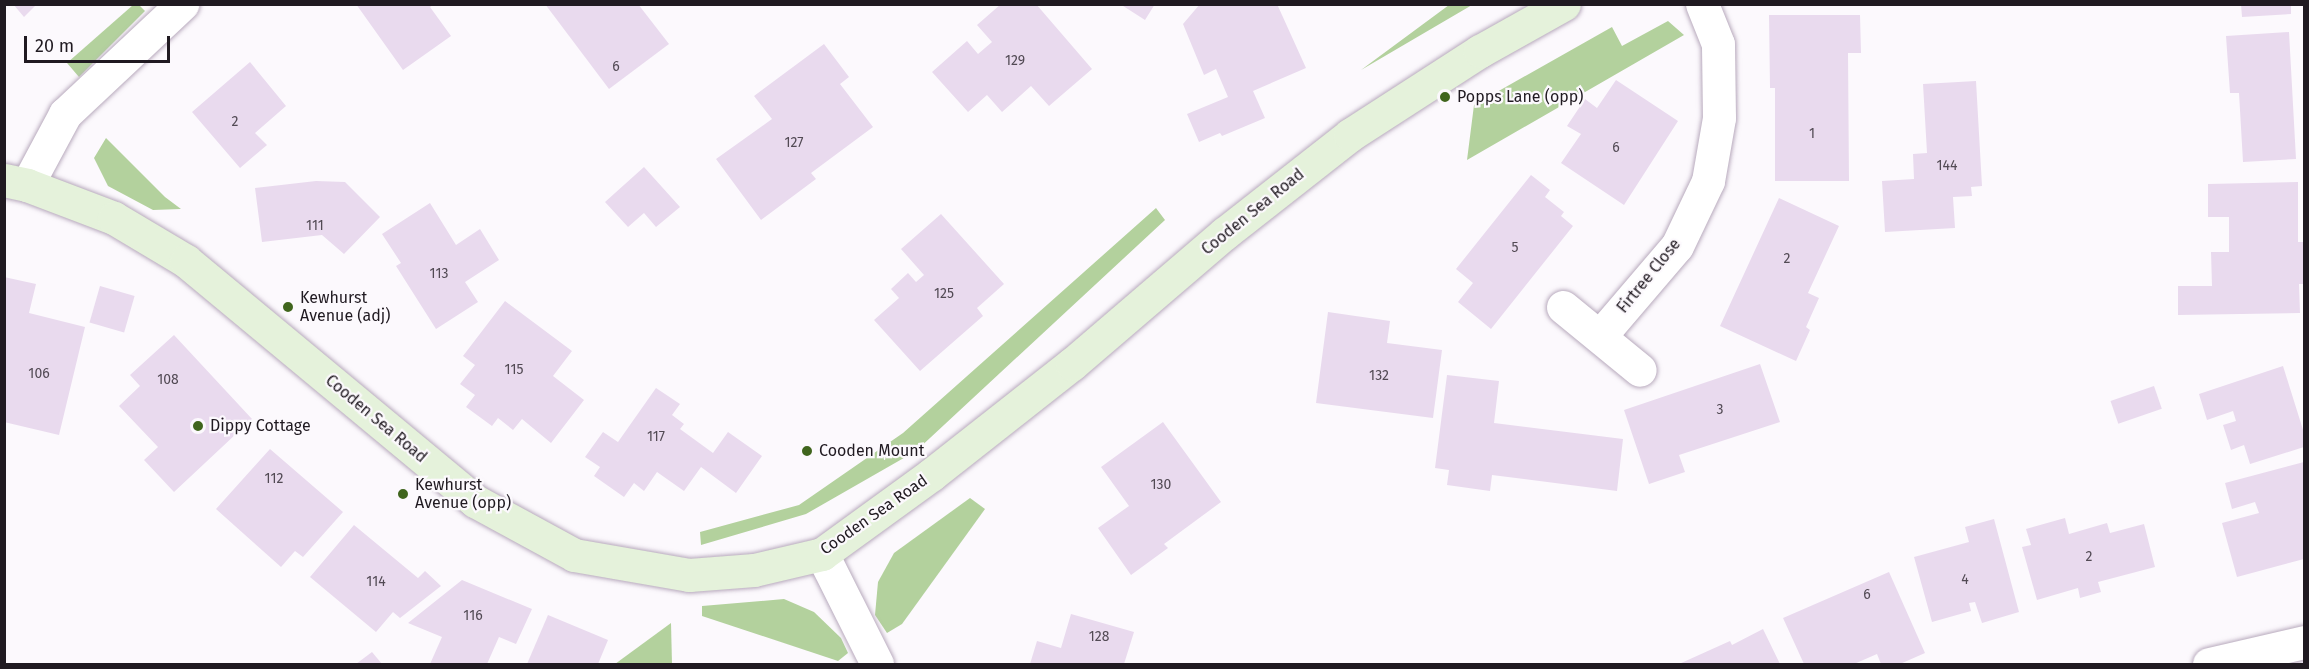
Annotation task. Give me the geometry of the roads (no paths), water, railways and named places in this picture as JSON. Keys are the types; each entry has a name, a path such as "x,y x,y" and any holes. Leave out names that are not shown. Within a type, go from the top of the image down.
{"main road":[{"name":"Cooden Sea Road","path":"16,182 114,218 186,261 475,501 574,555 689,575 754,570 822,554 932,474 1072,364 1225,233 1350,135 1480,51 1564,4"}],"street":[{"path":"16,182 65,114 182,4"},
{"name":"Firtree Close","path":"1600,336 1677,246 1708,181 1719,118 1718,44 1702,4"},
{"path":"1563,307 1640,370"},
{"path":"822,554 877,664"},
{"path":"2209,664 2304,642"}],"place":[{"name":"Popps Lane (opp)","path":"1445,97"},
{"name":"Kewhurst Avenue (adj)","path":"288,307"},
{"name":"Dippy Cottage","path":"198,426"},
{"name":"Cooden Mount","path":"807,451"},
{"name":"Kewhurst Avenue (opp)","path":"403,494"}]}
